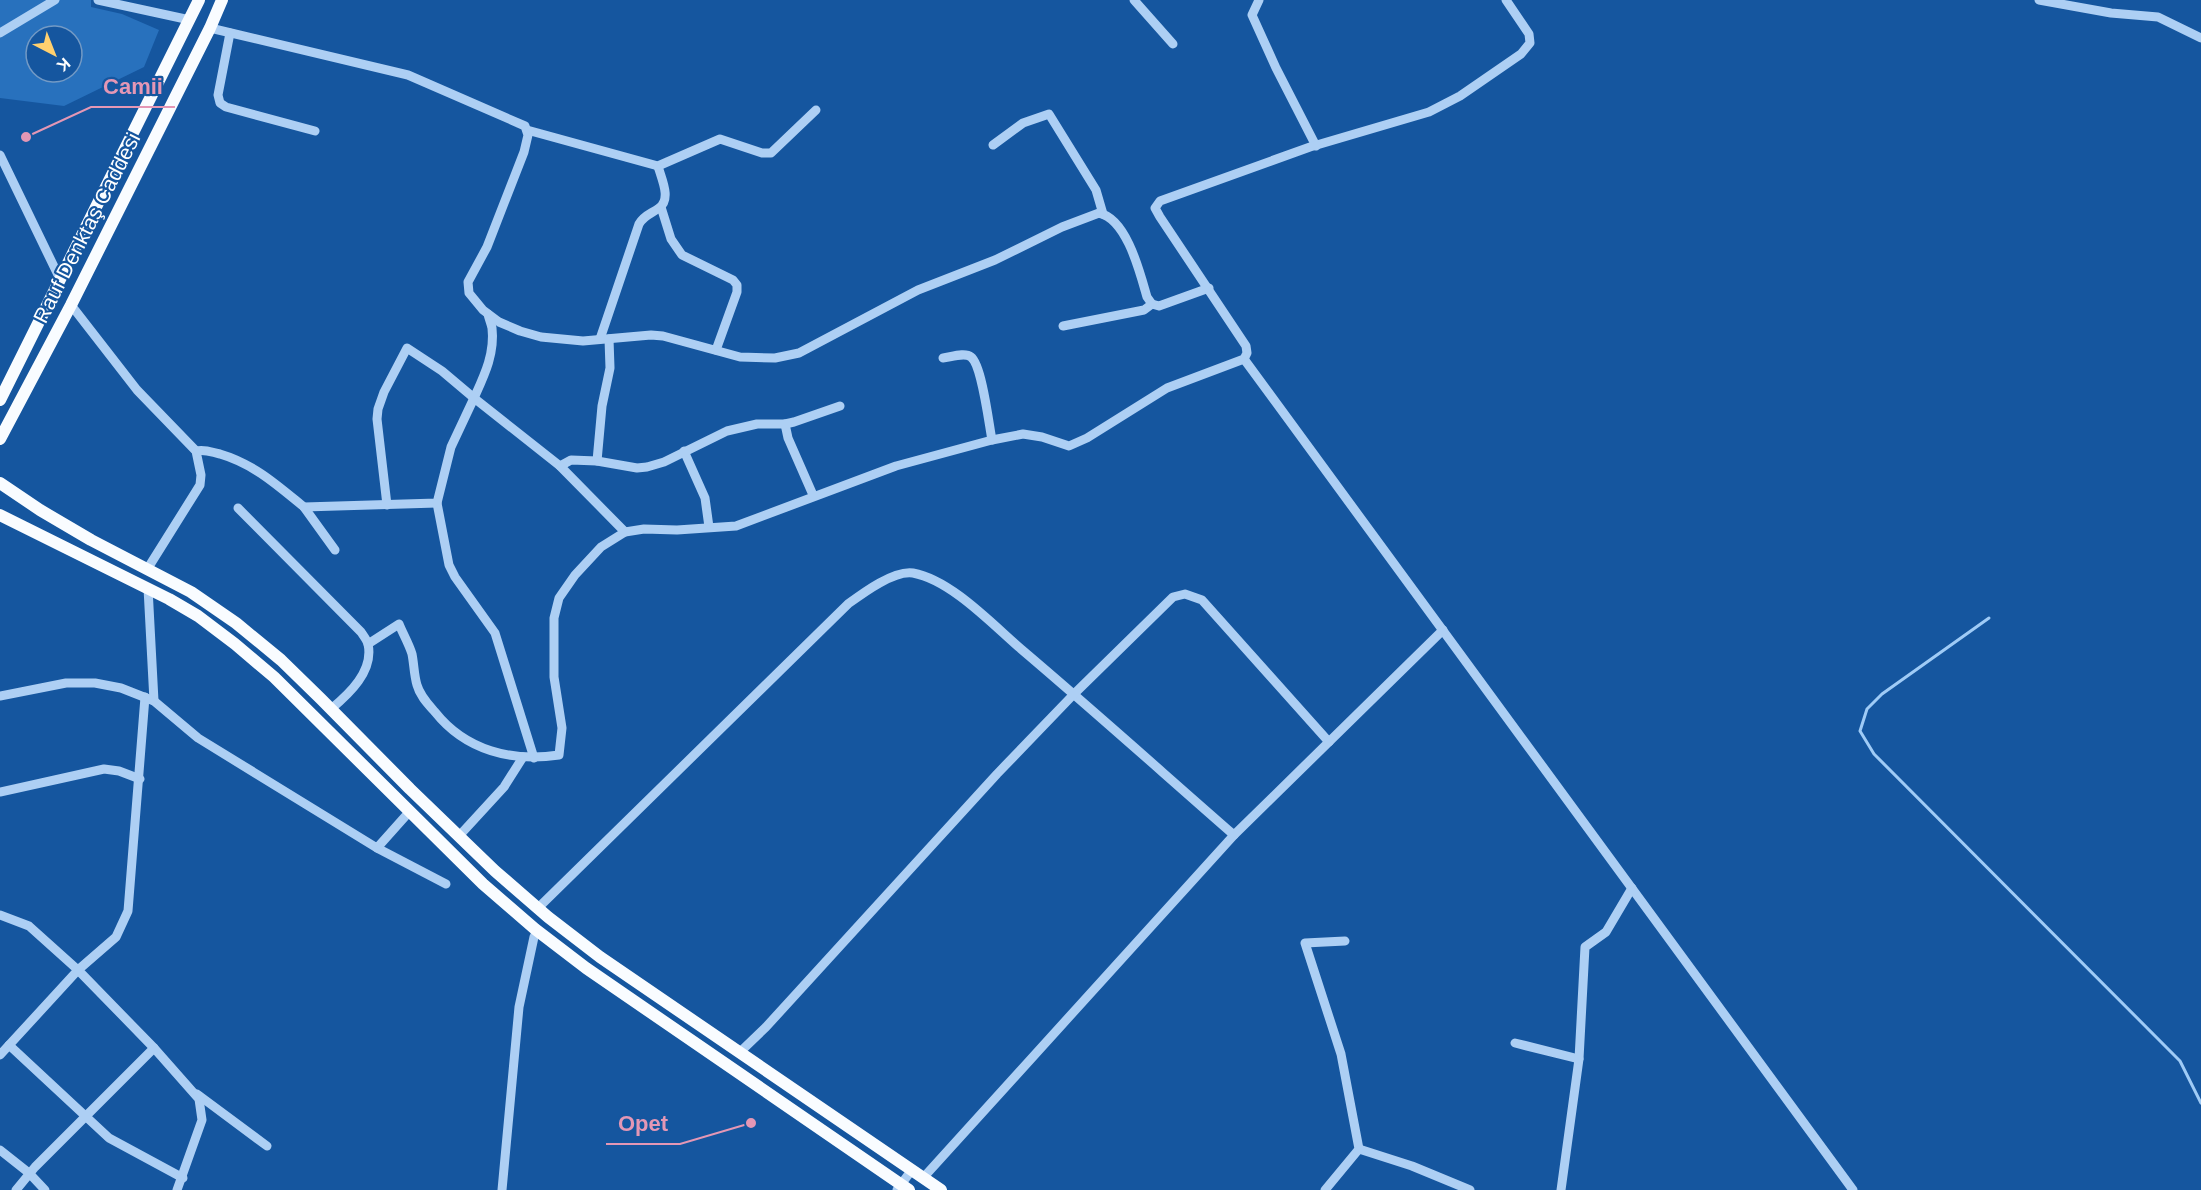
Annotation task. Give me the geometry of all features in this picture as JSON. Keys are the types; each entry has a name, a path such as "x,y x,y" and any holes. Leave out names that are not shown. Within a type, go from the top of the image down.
{"main road":[{"name":"Rauf Denktaş Caddesi","path":"0,400 199,0"},
{"name":"Rauf Denktaş Caddesi","path":"0,439 71,305 222,0"},
{"path":"0,483 91,540 191,592 236,623 281,660 459,836 538,908 600,957 941,1190"},
{"path":"0,515 148,588 198,616 274,677 483,884 537,931 586,968 902,1188"}],"street":[{"path":"0,33 55,0"},
{"path":"98,0 190,20"},
{"path":"1134,0 1173,44"},
{"path":"1259,0 1252,15 1316,146"},
{"path":"368,644 399,624 411,651 418,687 425,701 462,739 492,752 534,758 559,755 562,728 554,677 554,618 559,598 575,575 601,547 625,532 644,529 677,530 736,526 813,495 896,466 992,440 1023,434 1042,437 1069,446 1087,438 1167,388 1244,359 1247,353 1246,346 1160,217 1155,208 1160,201 1316,146 1429,112 1460,96 1521,54 1530,43 1529,34 1506,0"},
{"path":"2039,0 2111,13 2158,17 2201,38"},
{"path":"210,28 408,75 520,122 527,130 658,166 720,139 762,153 771,153 816,110"},
{"path":"230,33 218,95 220,103 226,107 315,131"},
{"path":"993,145 1023,123 1049,114 1096,190 1103,214 1131,246 1147,297 1152,304 1159,306 1209,288"},
{"path":"527,130 524,152 487,247 467,285 469,292 488,314 509,327 541,337 583,340 651,335 663,336 740,357 763,359 799,353 918,290 995,260 1094,213 1103,214"},
{"path":"0,155 60,279"},
{"path":"658,166 665,196 661,207 670,239 682,255 733,280 737,285 737,292 716,350"},
{"path":"597,462 602,406 610,368 604,339 639,224 646,215 661,207"},
{"path":"1063,326 1144,310 1152,304"},
{"path":"71,305 137,390 196,451 201,475 200,485 148,568"},
{"path":"488,314 492,331 492,348 488,368 452,447 437,503 449,565 495,633 534,758"},
{"path":"387,505 377,419 378,409 384,392 407,348 442,371 560,466 625,532"},
{"path":"943,358 966,355 974,360 980,375 992,440"},
{"path":"1244,359 1852,1190"},
{"path":"560,466 571,460 647,468 738,427 785,424 840,405"},
{"path":"785,424 788,438 813,495"},
{"path":"196,451 204,450 236,459 264,474 304,507 335,550"},
{"path":"684,451 705,498 709,528"},
{"path":"304,507 437,503"},
{"path":"238,508 361,632 368,644 368,659 361,677 350,694 331,709"},
{"path":"538,908 848,604 870,589 892,578 909,573 924,576 954,592 1234,835"},
{"path":"0,1055 78,970 110,944 126,919 149,699 148,588"},
{"path":"739,1053 766,1027 997,774 1074,694 1173,597 1185,594 1202,600 1329,742"},
{"path":"923,1178 1234,835 1443,630"},
{"path":"0,696 66,683 95,683 121,688 149,699 198,738 377,848 446,884"},
{"path":"459,836 504,788 523,757"},
{"path":"0,792 104,769 119,771 140,779"},
{"path":"377,848 410,811"},
{"path":"1561,1190 1579,1059 1585,947 1606,932 1632,888"},
{"path":"0,915 29,926 78,970 154,1048 199,1099 202,1120 177,1190"},
{"path":"502,1190 519,1007 537,931"},
{"path":"1345,941 1305,943 1341,1054 1359,1149"},
{"path":"1515,1042 1579,1059"},
{"path":"9,1045 117,1144 183,1178"},
{"path":"16,1190 29,1173 85,1115 154,1048"},
{"path":"193,1091 267,1146"},
{"path":"1359,1149 1412,1166 1470,1190"},
{"path":"1325,1190 1359,1149"},
{"path":"0,1150 29,1173 45,1190"},
{"path":"902,1188 911,1171"},
{"path":"1442,1190 1444,1179"}],"shaded area":[{"path":"0,0 91,0 91,7 122,14 159,30 144,67 64,106 0,98"}],"waterway":[{"path":"1989,618 1882,694 1867,709 1860,731 1874,754 2180,1061 2201,1103"}],"place":[{"name":"Camii","path":"26,137"},
{"name":"Opet","path":"751,1123"}]}
